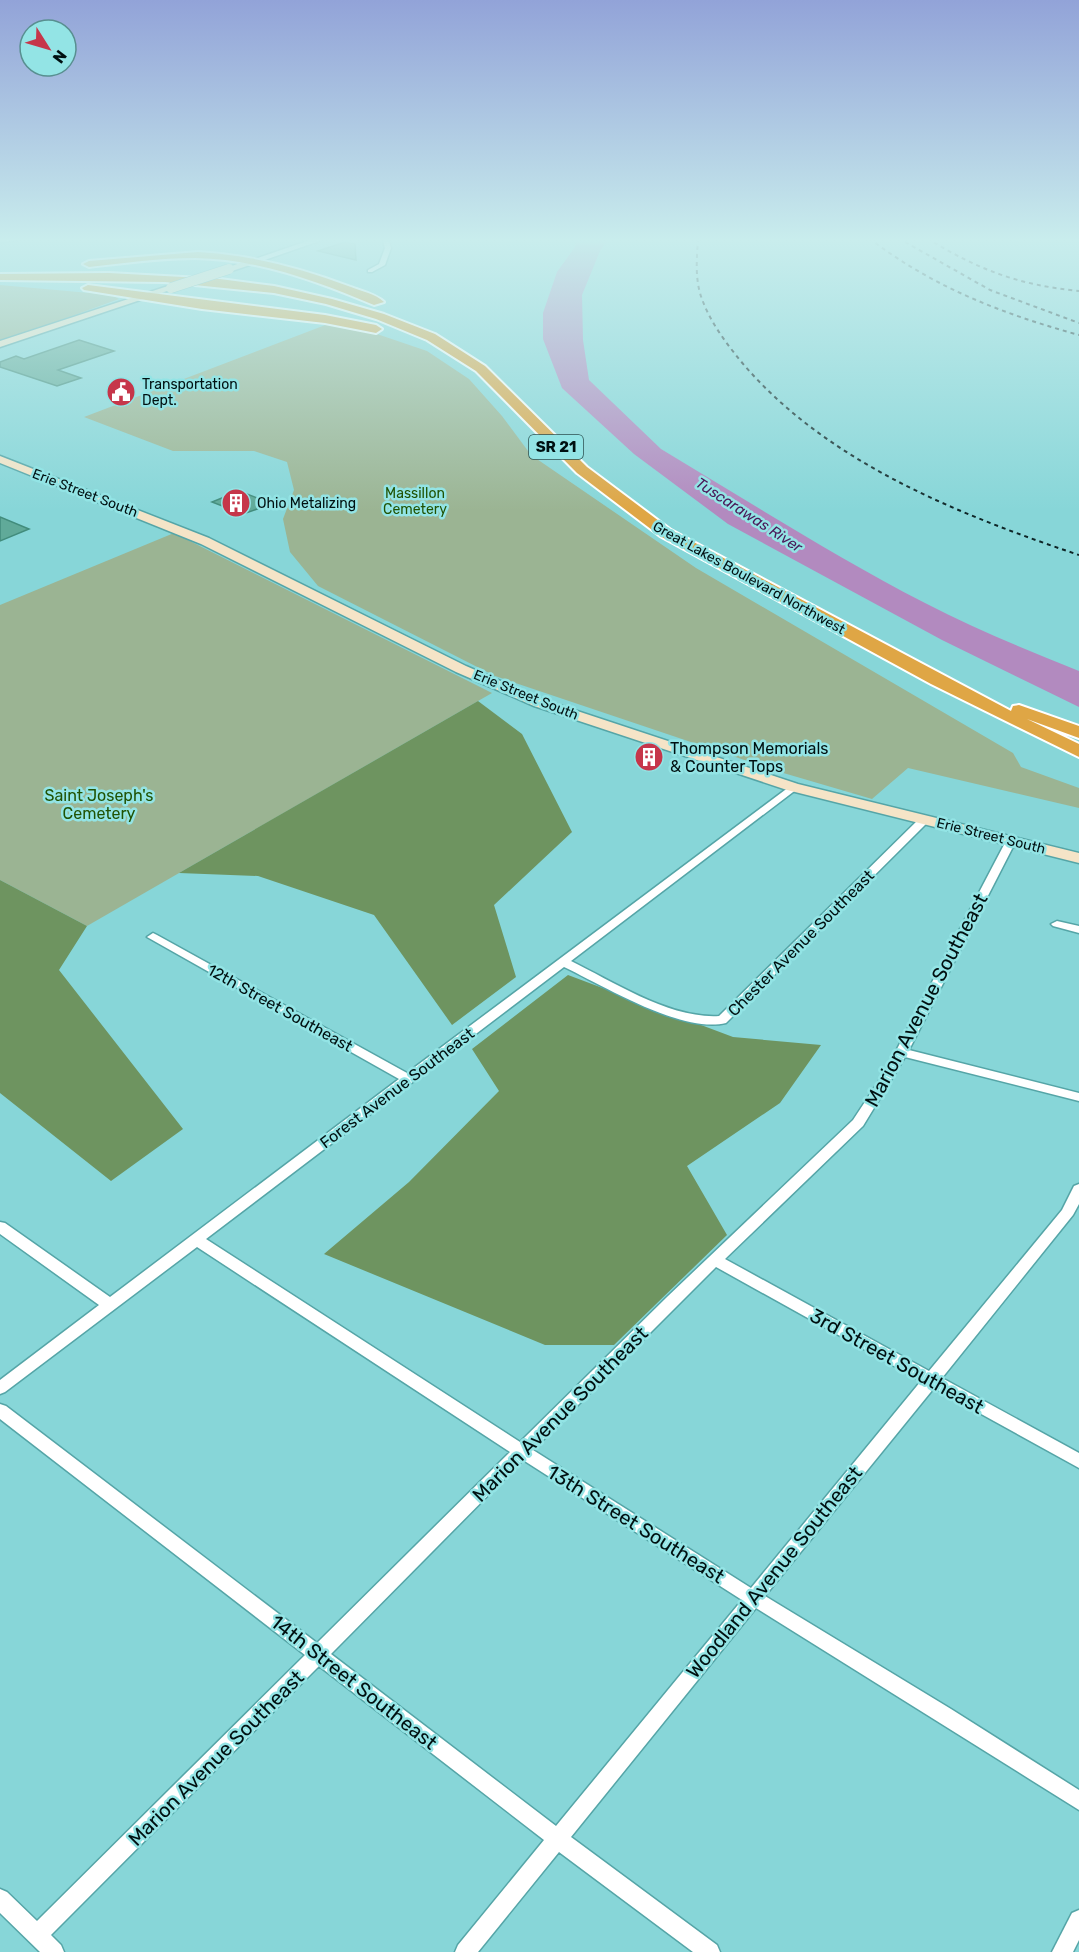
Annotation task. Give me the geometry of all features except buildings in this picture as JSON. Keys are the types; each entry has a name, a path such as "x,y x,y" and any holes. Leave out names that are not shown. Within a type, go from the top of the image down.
{"highway":[{"path":"372,329 405,336 459,360 530,418"},
{"name":"Great Lakes Boulevard Northwest","path":"413,329 454,349 496,381 592,480 674,538 938,681 1079,751"},
{"name":"Great Lakes Boulevard Northwest","path":"432,329 469,348 499,370 583,457 658,514 733,559 1014,708 1079,738"},
{"path":"440,329 478,349"},
{"path":"1014,708 1079,732"}],"main road":[{"path":"0,344 46,329"},
{"name":"Erie Street South","path":"0,459 205,541 461,669 520,695 793,787 1079,858"}],"street":[{"name":"Forest Avenue Southeast","path":"0,1388 793,787"},
{"name":"Chester Avenue Southeast","path":"563,962 662,1008 704,1020 722,1020 924,820"},
{"name":"Marion Avenue Southeast","path":"37,1935 715,1260 858,1123 875,1101 1011,841"},
{"path":"1057,924 1079,930"},
{"name":"12th Street Southeast","path":"153,937 408,1079"},
{"path":"901,1052 1079,1097"},
{"name":"Woodland Avenue Southeast","path":"465,1952 931,1379 1073,1215 1079,1189"},
{"path":"0,1227 110,1305"},
{"name":"13th Street Southeast","path":"197,1240 523,1452 754,1598 922,1698 1079,1801"},
{"name":"3rd Street Southeast","path":"715,1260 1079,1461"},
{"name":"14th Street Southeast","path":"0,1410 320,1654 558,1840 710,1952"},
{"path":"0,1899 54,1952"},
{"path":"1062,1952 1079,1920"}],"green space":[{"path":"0,329 36,329 0,342"},
{"name":"Massillon Cemetery","path":"315,329 354,329 374,333 427,351 469,379 502,416 531,455 696,568 1013,753 1021,767 1079,788 1079,808 908,768 872,799 780,772 495,676 318,586 290,552 283,519 294,490 287,462 254,451 173,451 84,417"},
{"name":"Saint Joseph's Cemetery","path":"174,533 492,693 87,926 0,880 0,605"},
{"path":"478,701 522,734 572,832 494,905 516,977 452,1025 374,915 258,876 179,873"},
{"path":"0,880 87,926 59,970 183,1129 111,1181 0,1093"},
{"path":"568,975 733,1037 821,1045 780,1103 687,1166 727,1235 614,1345 545,1345 324,1254 409,1182 499,1091 472,1049"}],"water":[{"name":"Tuscarawas River","path":"543,329 583,329 589,380 661,449 891,585 944,613 1079,671 1079,707 942,640 728,524 634,454 562,388 543,339"}],"railway":[{"path":"717,329 739,359 773,395 810,427 851,455 940,502 1079,555"},
{"path":"1060,329 1079,335"}],"place":[{"name":"Transportation Dept.","path":"121,392"},
{"name":"Ohio Metalizing","path":"236,503"},
{"name":"Thompson Memorials & Counter Tops","path":"649,757"}]}
